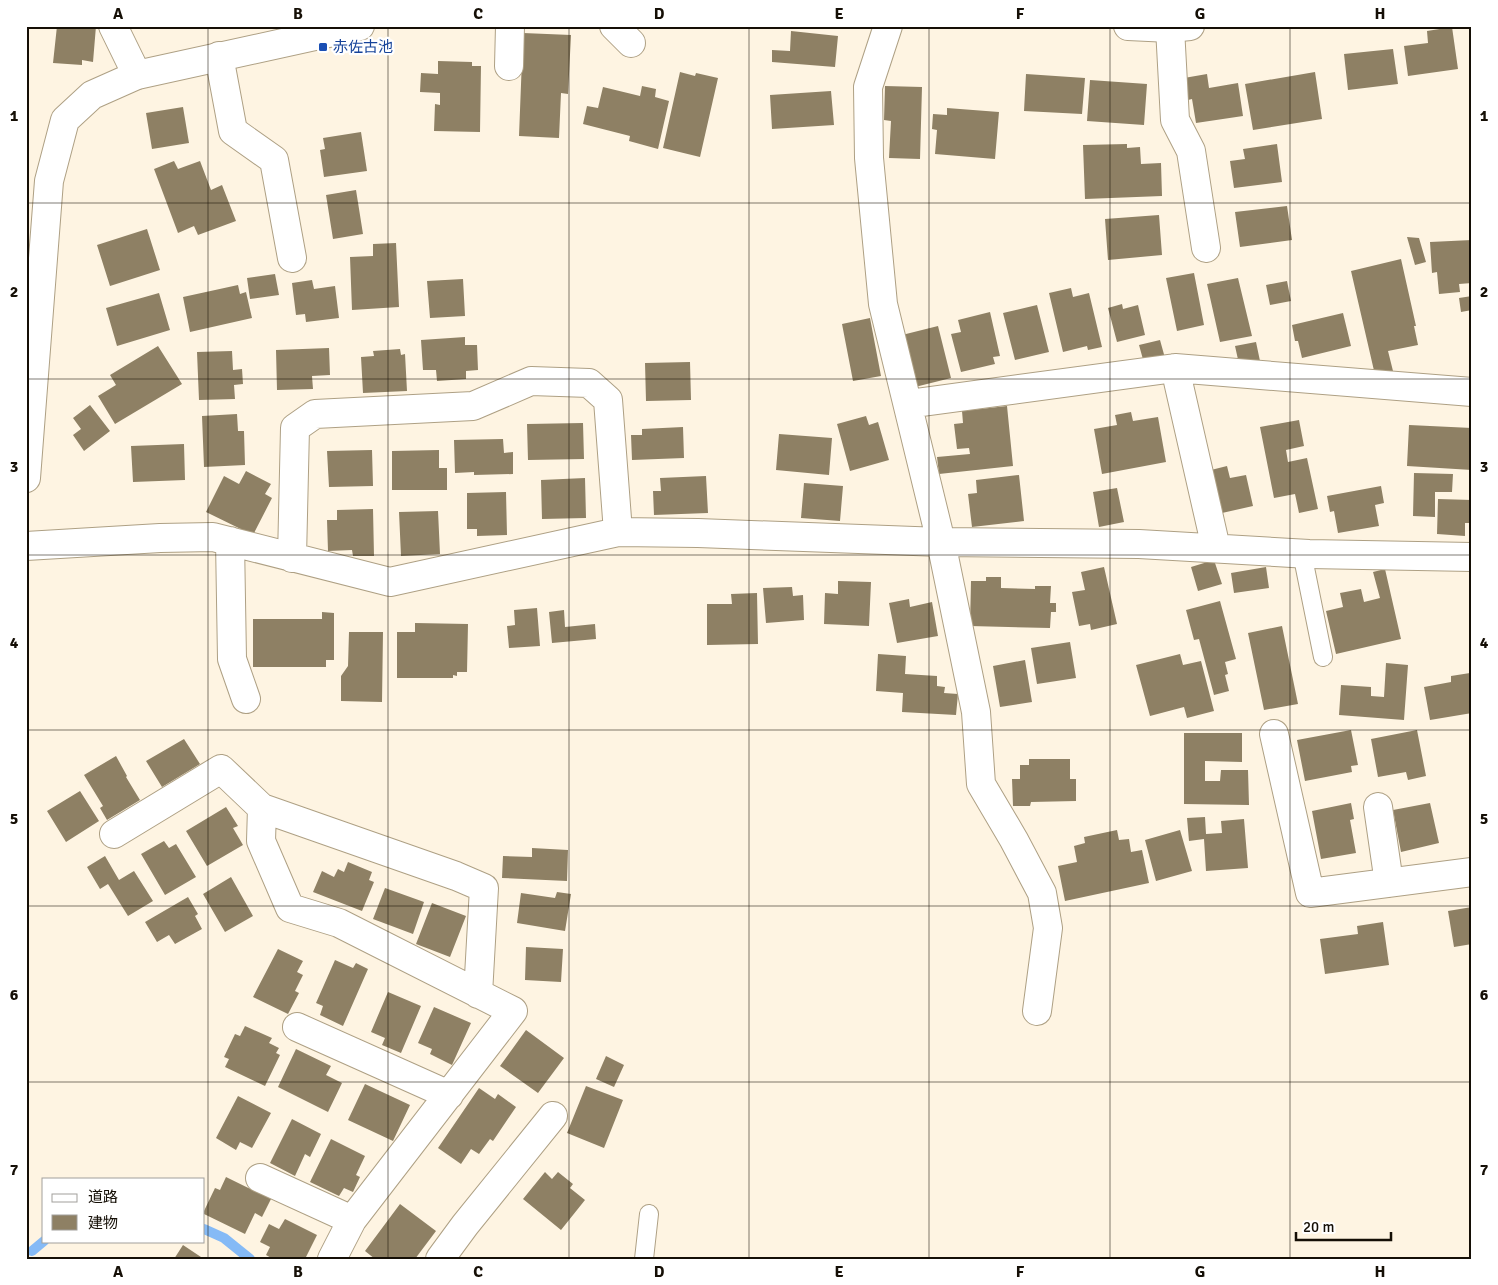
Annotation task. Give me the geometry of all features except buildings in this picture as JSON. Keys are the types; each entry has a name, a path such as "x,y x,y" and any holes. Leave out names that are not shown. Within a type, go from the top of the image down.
{"street":[{"path":"113,26 137,75"},
{"path":"26,478 49,181 65,120 92,95 137,75 360,26"},
{"path":"509,66 510,26"},
{"path":"888,26 868,87 869,158 883,304 942,542 976,712 981,784 1042,893 1048,928 1037,1011"},
{"path":"1128,26 1180,27 1175,120 1192,151 1206,248"},
{"path":"219,56 233,131 274,160 292,258"},
{"path":"908,404 1175,368 1472,392"},
{"path":"1175,368 1216,548"},
{"path":"292,558 295,428 315,414 473,406 531,382 589,383 608,400 618,532"},
{"path":"26,546 160,538 213,537 390,582 618,532 942,542 1139,544 1302,553 1472,558"},
{"path":"230,542 232,660 246,699"},
{"path":"1274,734 1310,893 1472,872"},
{"path":"114,834 221,769 262,808 456,876 484,888 478,994"},
{"path":"1378,807 1389,883"},
{"path":"262,808 261,841 290,908 339,923 513,1011 352,1220 332,1259"},
{"path":"297,1027 448,1095"},
{"path":"440,1259 553,1116"},
{"path":"260,1178 352,1220"}],"lane":[{"path":"1302,553 1323,657"},
{"path":"644,1259 649,1214"}],"waterway":[{"path":"205,1229 224,1238 250,1259"},
{"path":"32,1251 43,1242"}],"place":[{"name":"赤佐古池","path":"323,47"}]}
